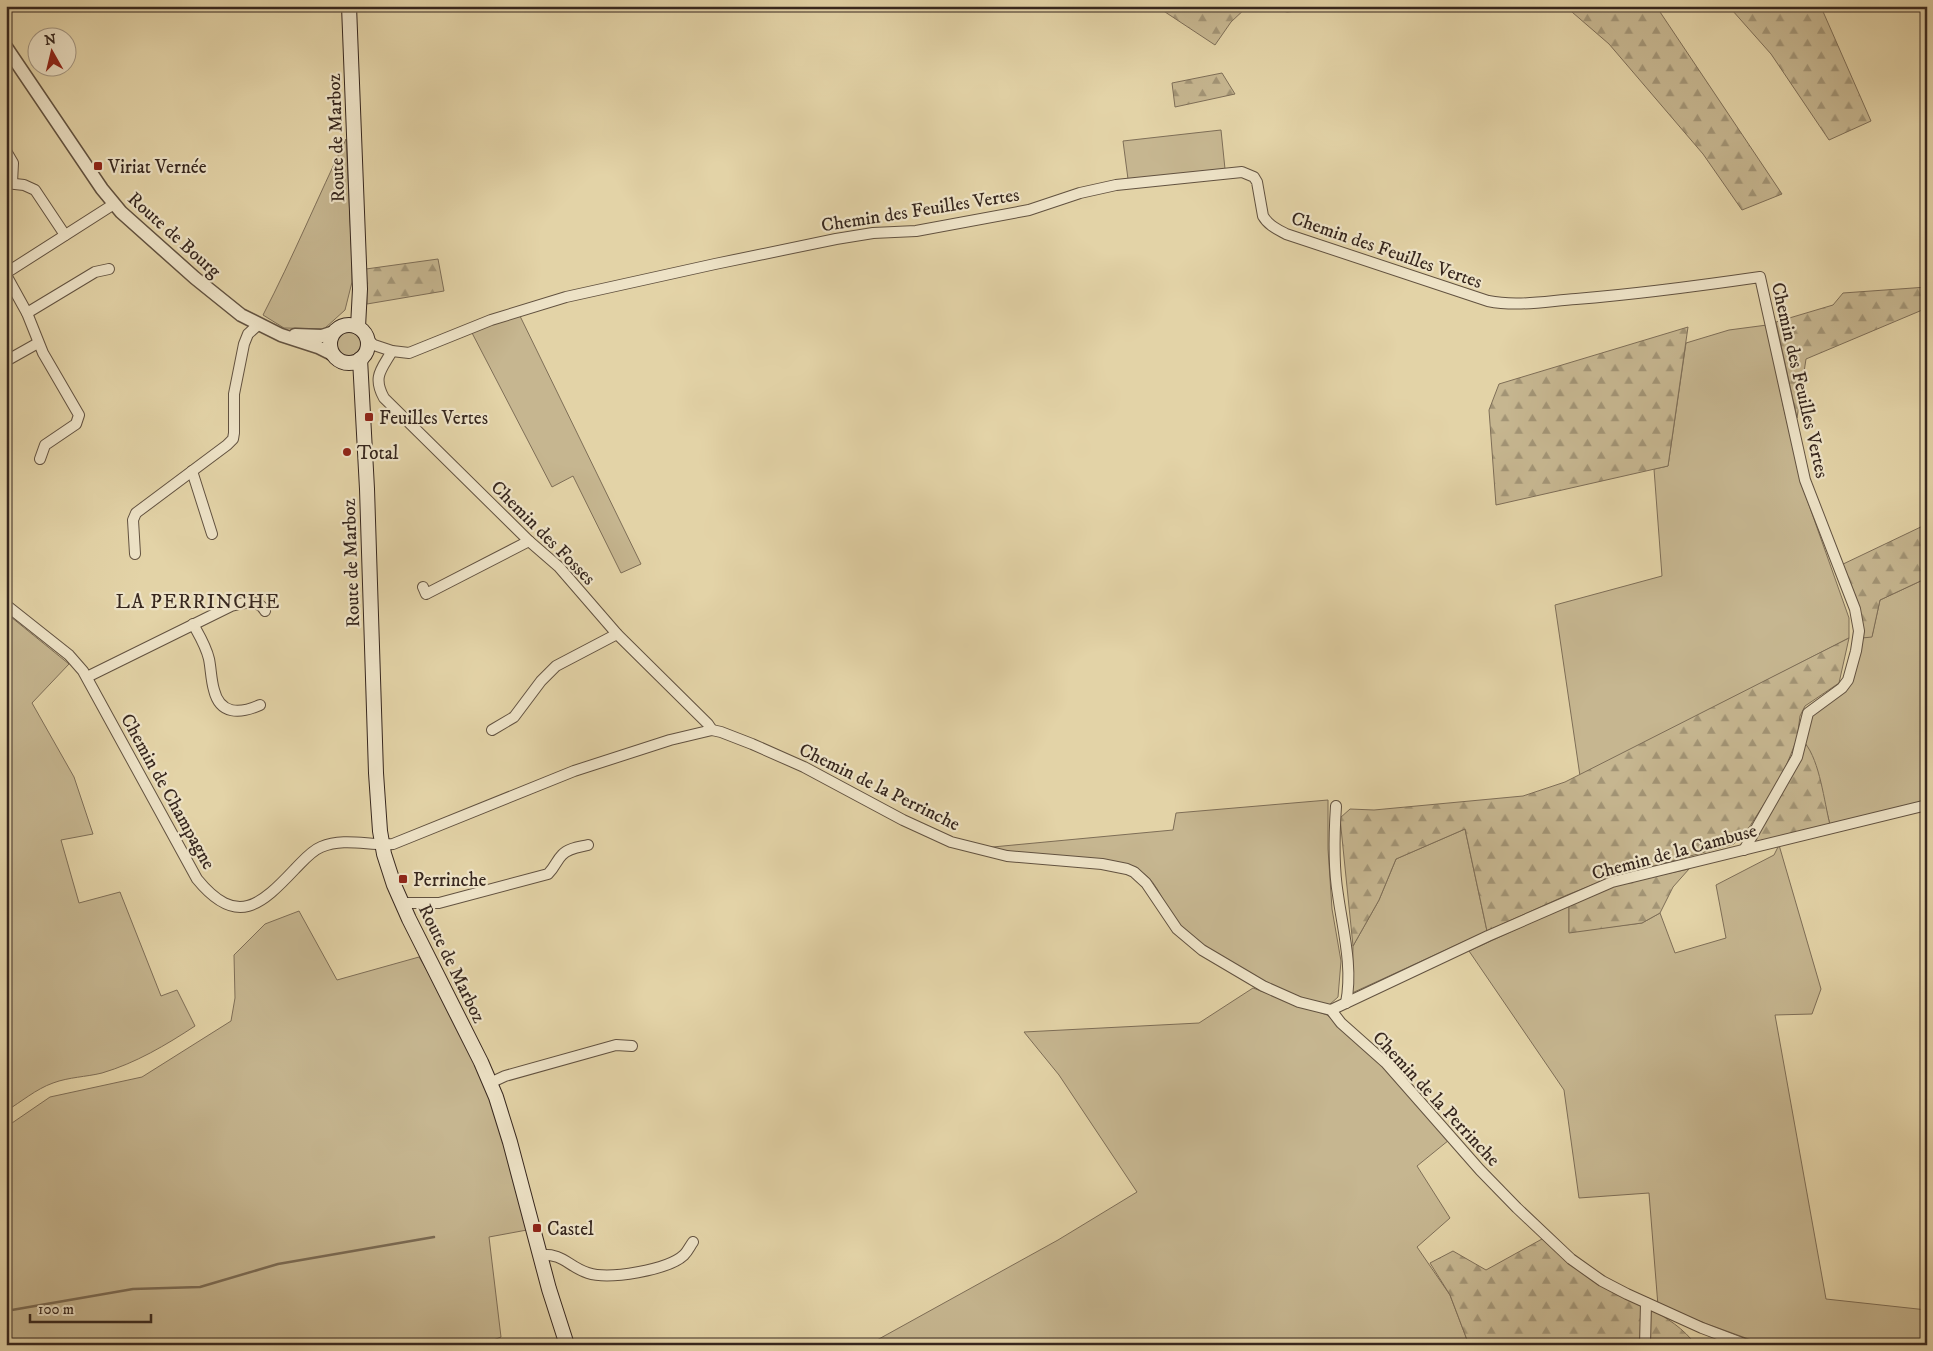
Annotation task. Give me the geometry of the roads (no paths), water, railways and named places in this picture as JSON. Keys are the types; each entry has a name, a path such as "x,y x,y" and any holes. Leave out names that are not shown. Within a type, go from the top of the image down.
{"main road":[{"name":"Route de Marboz","path":"346,328 359,269 350,6"},
{"path":"346,328 367,339 368,344 362,357 355,362 344,362 332,354 330,343 346,328"},
{"name":"Route de Marboz","path":"362,357 361,406 367,489 376,773 382,845 386,862 402,903 490,1083 510,1142 539,1255 567,1345"},
{"name":"Route de Marboz","path":"344,362 350,371 361,406"}],"street":[{"name":"Route de Bourg","path":"6,47 114,204 152,240 223,302 241,315 265,327 332,354"},
{"path":"6,151 13,163 9,183 24,185 35,190 65,236"},
{"name":"Chemin des Feuilles Vertes","path":"380,348 403,353 416,351 491,320 566,297 836,239 916,231 1010,214 1039,208 1080,192 1116,185 1242,172 1254,176 1257,182 1265,220 1286,234 1488,302 1508,304 1624,295 1760,277 1805,480 1855,609 1859,631 1853,667 1848,680 1830,697 1808,713 1797,757 1744,850"},
{"path":"40,459 45,445 76,424 80,415 38,343 27,313 6,274 114,204"},
{"path":"27,313 95,272 109,269"},
{"name":"Route de Bourg","path":"265,327 308,337 322,336 346,328"},
{"path":"135,554 133,517 227,445 233,438 234,394 244,344 248,334 265,327"},
{"path":"367,339 380,348"},
{"path":"6,362 38,343"},
{"path":"362,357 370,350 380,348"},
{"name":"Chemin des Fosses","path":"392,351 382,365 379,375 380,387 384,398 559,567 617,634 712,730"},
{"path":"192,471 212,534"},
{"path":"423,587 426,594 529,540"},
{"path":"87,677 223,609 239,604 254,603 259,604 265,611"},
{"name":"Chemin de Champagne","path":"6,605 70,655 87,677 197,879 205,889 222,901 243,907 253,906 262,902 308,856 321,847 340,842 382,845"},
{"path":"193,624 206,651 214,692 221,704 238,712 250,710 260,705"},
{"path":"492,730 514,717 541,681 556,666 617,634"},
{"path":"382,845 406,840 574,771 670,740 712,730"},
{"name":"Chemin de la Perrinche","path":"712,730 736,738 804,767 903,820 951,842 1007,856 1102,864 1134,872 1152,891 1177,929 1202,950 1263,986 1300,1002 1331,1010 1341,1023 1386,1062 1480,1170 1544,1235 1571,1259 1602,1281 1646,1303 1702,1328 1747,1345"},
{"name":"Chemin de la Cambuse","path":"1331,1010 1488,936 1612,882 1927,805"},
{"path":"1336,806 1334,854 1349,969 1349,990 1346,1003"},
{"path":"402,903 439,903 548,874 556,867 561,856 567,851 588,845"},
{"path":"490,1083 505,1076 616,1045 632,1046"},
{"path":"539,1255 551,1254 562,1257 572,1266 589,1274 626,1275 671,1263 684,1255 693,1242"},
{"path":"1645,1345 1646,1303"}],"waterway":[{"path":"6,1311 133,1289 200,1287 278,1264 434,1237"}],"place":[{"name":"Viriat Vernée","path":"98,166"},
{"name":"Feuilles Vertes","path":"369,417"},
{"name":"Total","path":"347,452"},
{"name":"Perrinche","path":"403,879"},
{"name":"Castel","path":"537,1228"}],"district":[{"name":"LA PERRINCHE","path":"198,601"}]}
